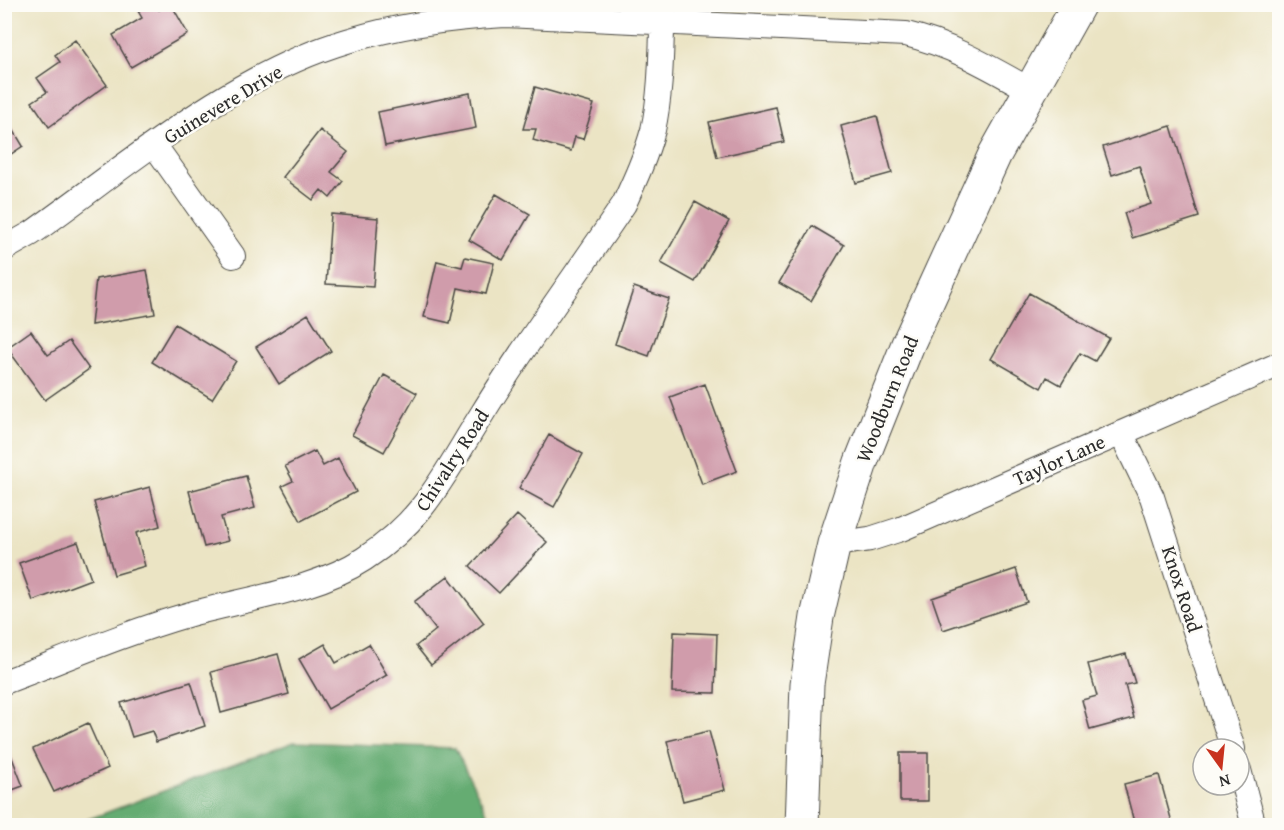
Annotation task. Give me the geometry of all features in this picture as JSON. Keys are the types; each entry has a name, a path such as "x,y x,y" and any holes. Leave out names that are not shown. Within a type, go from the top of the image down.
{"street":[{"name":"Woodburn Road","path":"802,825 807,684 817,618 834,544 861,462 908,344 995,154 1079,4"},
{"name":"Guinevere Drive","path":"4,249 235,92 291,63 345,41 396,27 449,18 663,13 906,34 936,41 966,54 1030,90"},
{"name":"Chivalry Road","path":"4,682 186,615 327,578 362,561 384,545 419,513 454,463 482,414 624,204 642,167 653,129 659,87 663,13"},
{"path":"155,146 233,256"},
{"name":"Taylor Lane","path":"834,544 870,539 901,529 1280,364"},
{"name":"Knox Road","path":"1121,433 1152,497 1229,737"},
{"path":"1246,797 1254,825"}],"green space":[{"path":"294,742 455,748 493,825 73,825"}],"building":[{"path":"149,4 156,4 159,10 171,4 188,34 131,67 113,35 142,18 138,11"},
{"path":"75,40 107,85 49,127 32,102 47,92 37,78 60,62 55,55"},
{"path":"535,87 594,104 583,139 575,137 571,151 533,140 536,129 523,129"},
{"path":"470,93 476,128 385,146 378,112"},
{"path":"776,107 784,142 717,157 709,122"},
{"path":"5,116 23,146 5,158"},
{"path":"877,116 892,173 856,183 841,126"},
{"path":"1171,126 1199,217 1132,238 1124,213 1151,204 1139,166 1112,175 1103,147"},
{"path":"320,130 348,152 331,172 343,181 330,198 321,190 313,200 283,177"},
{"path":"496,194 530,214 503,260 469,240"},
{"path":"695,202 729,221 695,282 661,263"},
{"path":"331,214 378,218 373,287 326,284"},
{"path":"812,226 844,245 811,301 779,283"},
{"path":"465,257 494,263 486,294 458,288 450,323 424,317 437,261 462,267"},
{"path":"147,270 155,314 91,325 96,279"},
{"path":"634,287 669,299 649,356 615,344"},
{"path":"1029,293 1109,338 1095,361 1080,353 1061,385 1047,377 1041,388 991,359"},
{"path":"308,314 331,351 279,384 256,347"},
{"path":"175,324 236,361 212,399 152,362"},
{"path":"31,331 48,355 69,341 89,369 45,400 7,348"},
{"path":"384,375 417,393 384,452 352,435"},
{"path":"705,384 737,471 702,484 670,397"},
{"path":"549,435 583,454 554,507 519,488"},
{"path":"315,451 323,466 338,458 356,492 301,521 282,486 293,481 285,466"},
{"path":"246,476 255,508 221,517 228,541 204,547 189,491"},
{"path":"150,487 160,526 136,533 145,566 114,575 94,502"},
{"path":"1278,487 1280,487 1280,532 1271,530"},
{"path":"517,515 547,542 499,593 470,566"},
{"path":"78,542 91,579 33,601 19,563"},
{"path":"1016,569 1027,602 943,630 932,598"},
{"path":"448,576 484,623 431,665 416,646 436,630 414,602"},
{"path":"674,632 717,634 715,693 672,692"},
{"path":"325,644 336,663 369,644 387,675 328,709 299,659"},
{"path":"278,654 289,694 221,713 211,672"},
{"path":"1126,654 1135,683 1125,685 1134,718 1090,730 1082,700 1097,696 1088,664"},
{"path":"191,682 205,726 156,742 152,731 132,737 121,703"},
{"path":"88,723 108,768 54,792 33,749"},
{"path":"709,731 725,790 683,801 667,741"},
{"path":"9,750 23,786 4,793 4,752"},
{"path":"900,753 928,753 928,801 900,801"},
{"path":"1159,775 1173,826 1135,826 1124,784"}]}
